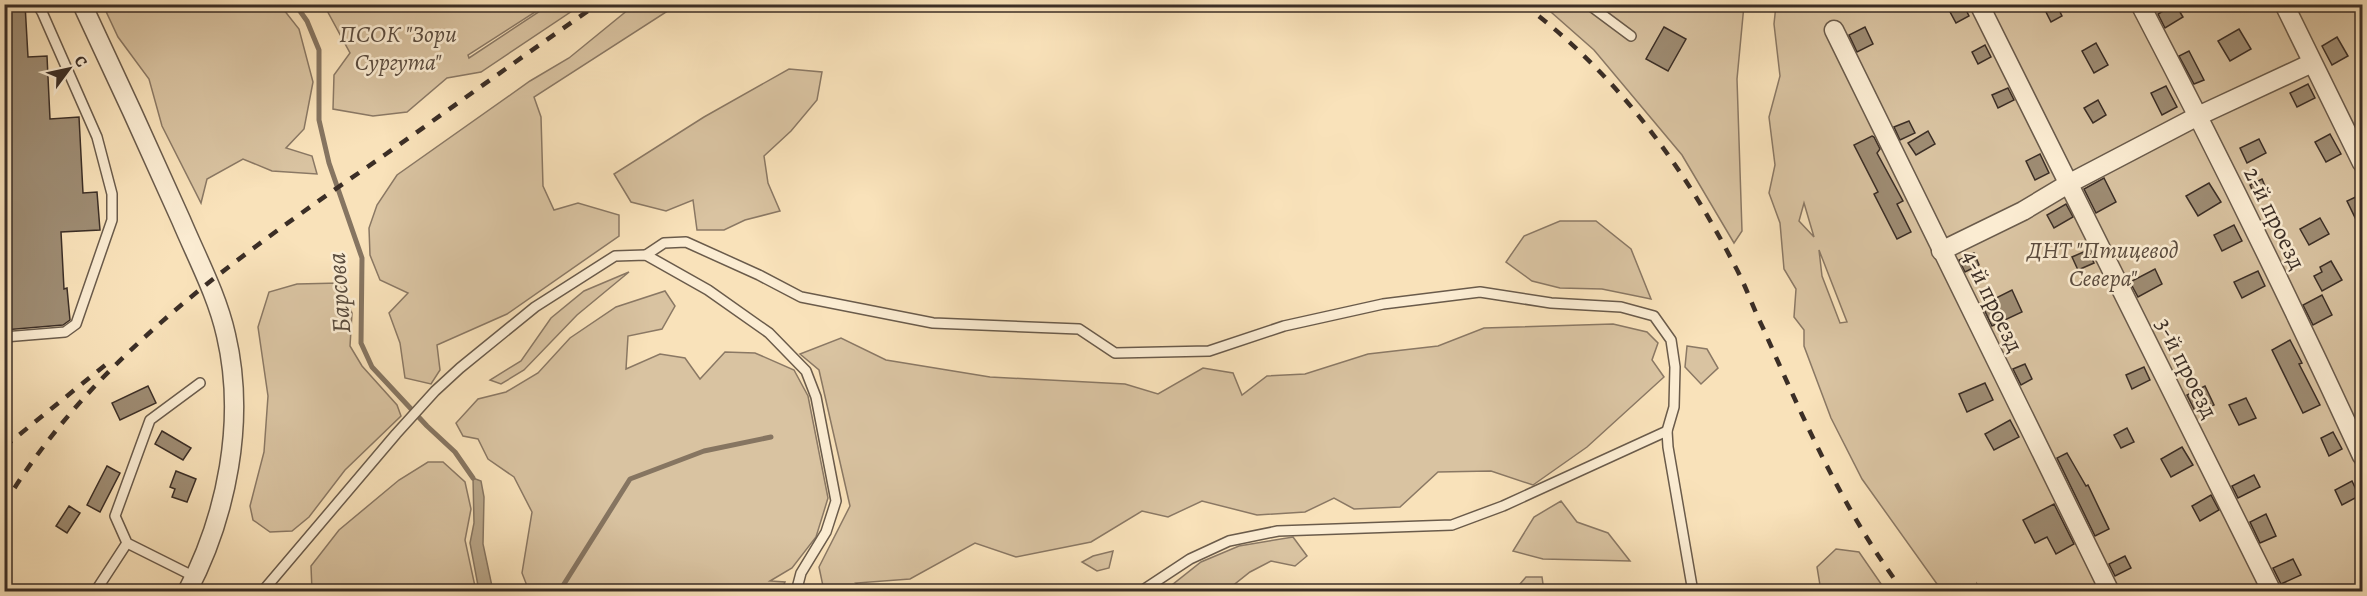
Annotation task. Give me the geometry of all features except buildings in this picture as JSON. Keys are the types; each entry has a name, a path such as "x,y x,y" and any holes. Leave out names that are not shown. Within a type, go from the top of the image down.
{"street":[{"path":"82,4 195,251 226,336 233,394 229,465 223,499 212,537 191,584"},
{"name":"3-й проезд","path":"1979,4 2272,591"},
{"name":"2-й проезд","path":"2140,4 2318,359 2362,456"},
{"path":"2284,4 2362,163"},
{"name":"4-й проезд","path":"1834,30 2110,591"},
{"path":"1941,251 2024,211 2068,184 2198,116 2312,63"}],"lane":[{"path":"4,337 65,332 76,324 112,220 112,194 97,137 37,4"},
{"path":"1588,4 1630,36"},
{"path":"646,255 664,243 686,242 801,297 933,323 1079,329 1115,353 1209,351 1284,326 1383,304 1480,292 1551,303 1621,307 1654,316 1671,340 1675,367 1674,407 1667,430 1685,555 1693,591"},
{"path":"262,591 396,434 435,391 460,368 545,301 615,256 646,255 708,290 769,333 806,371 816,397 836,501 826,532 801,573 796,591"},
{"path":"191,584 127,543 115,516 150,420 200,383"},
{"path":"1140,591 1190,559 1229,541 1278,531 1452,525 1503,506 1667,430"},
{"path":"95,591 127,543"}],"green space":[{"path":"1715,4 1715,10 1717,5 1744,5 1737,79 1742,231 1734,243 1682,155 1594,50 1543,5"},
{"path":"103,5 280,5 299,29 313,82 304,129 286,148 312,156 317,174 272,171 243,159 207,179 201,203 162,126 149,79 118,37"},
{"name":"ПСОК \"Зори Сургута\"","path":"324,5 546,5 468,55 469,58 549,5 581,5 481,72 447,78 407,112 373,116 333,109 334,75 350,53"},
{"path":"634,5 677,5 534,97 541,117 543,186 554,210 578,203 619,215 619,236 507,314 437,345 440,370 431,384 405,378 400,343 389,313 408,293 380,280 370,255 369,228 377,205 397,175 530,81 569,58"},
{"name":"ДНТ \"Птицевод Севера\"","path":"1776,5 2362,5 2362,591 1982,592 1977,584 1977,591 1942,591 1862,479 1831,418 1804,346 1804,330 1794,317 1796,289 1784,269 1780,223 1769,193 1775,165 1769,117 1780,76 1774,24","holes":["1804,203 1814,237 1799,221","1819,250 1847,322 1840,323 1822,276"]},
{"path":"789,69 822,72 817,100 791,131 764,156 768,183 780,211 745,220 724,230 697,230 693,200 666,211 631,202 614,174 704,117"},
{"path":"1560,221 1596,221 1631,249 1651,299 1602,289 1560,288 1532,281 1506,262 1524,236"},
{"path":"629,272 577,315 524,370 501,384 490,380 521,361 551,318 584,291"},
{"path":"340,283 352,313 350,346 362,366 397,405 401,416 345,470 309,517 292,531 270,532 253,520 250,506 264,452 268,396 258,327 269,292 297,284"},
{"path":"665,291 675,306 662,329 628,336 626,369 660,354 685,358 700,379 725,352 755,353 794,370 808,396 828,498 816,537 792,568 770,581 785,582 781,591 613,592 613,586 604,591 529,591 522,573 532,512 514,477 488,459 478,439 463,436 456,423 478,399 506,392 538,373 570,338 616,307"},
{"path":"1613,324 1647,332 1658,343 1652,360 1664,377 1587,447 1533,485 1491,471 1438,472 1400,507 1354,509 1334,498 1305,512 1257,515 1202,501 1168,517 1142,511 1091,542 1016,557 975,543 910,579 856,583 866,591 824,591 819,567 850,506 819,370 800,354 841,338 886,360 990,377 1125,384 1158,394 1203,368 1233,373 1242,395 1267,376 1305,374 1368,354 1438,346 1484,328"},
{"path":"1687,346 1707,349 1718,368 1701,384 1685,367"},
{"path":"428,462 443,462 465,482 471,509 465,540 476,591 312,591 311,566 339,530 399,480"},
{"path":"1561,501 1577,522 1608,533 1630,561 1543,559 1513,551 1534,517"},
{"path":"1293,537 1307,556 1295,566 1271,561 1250,572 1226,591 1176,591 1172,585 1201,562 1239,546"},
{"path":"1836,549 1859,552 1886,591 1821,591 1817,567"},
{"path":"1113,551 1109,568 1097,571 1082,562 1093,556"},
{"path":"1526,577 1542,577 1544,591 1514,591"}],"shaded area":[{"path":"473,478 481,481 484,497 483,544 493,591 479,591 470,543 474,523"}],"waterway":[{"name":"Барсова","path":"295,4 307,21 319,50 319,120 329,163 362,258 361,343 372,367 427,426 455,452 473,478"},
{"path":"559,592 630,479 704,451 771,437"}],"railway":[{"path":"4,505 40,451 82,400 127,353 176,310 279,229 598,4"},
{"path":"1523,4 1557,31 1617,91 1670,157 1693,192 1739,274 1826,464 1862,530 1904,592"},
{"path":"4,447 109,362"}]}
